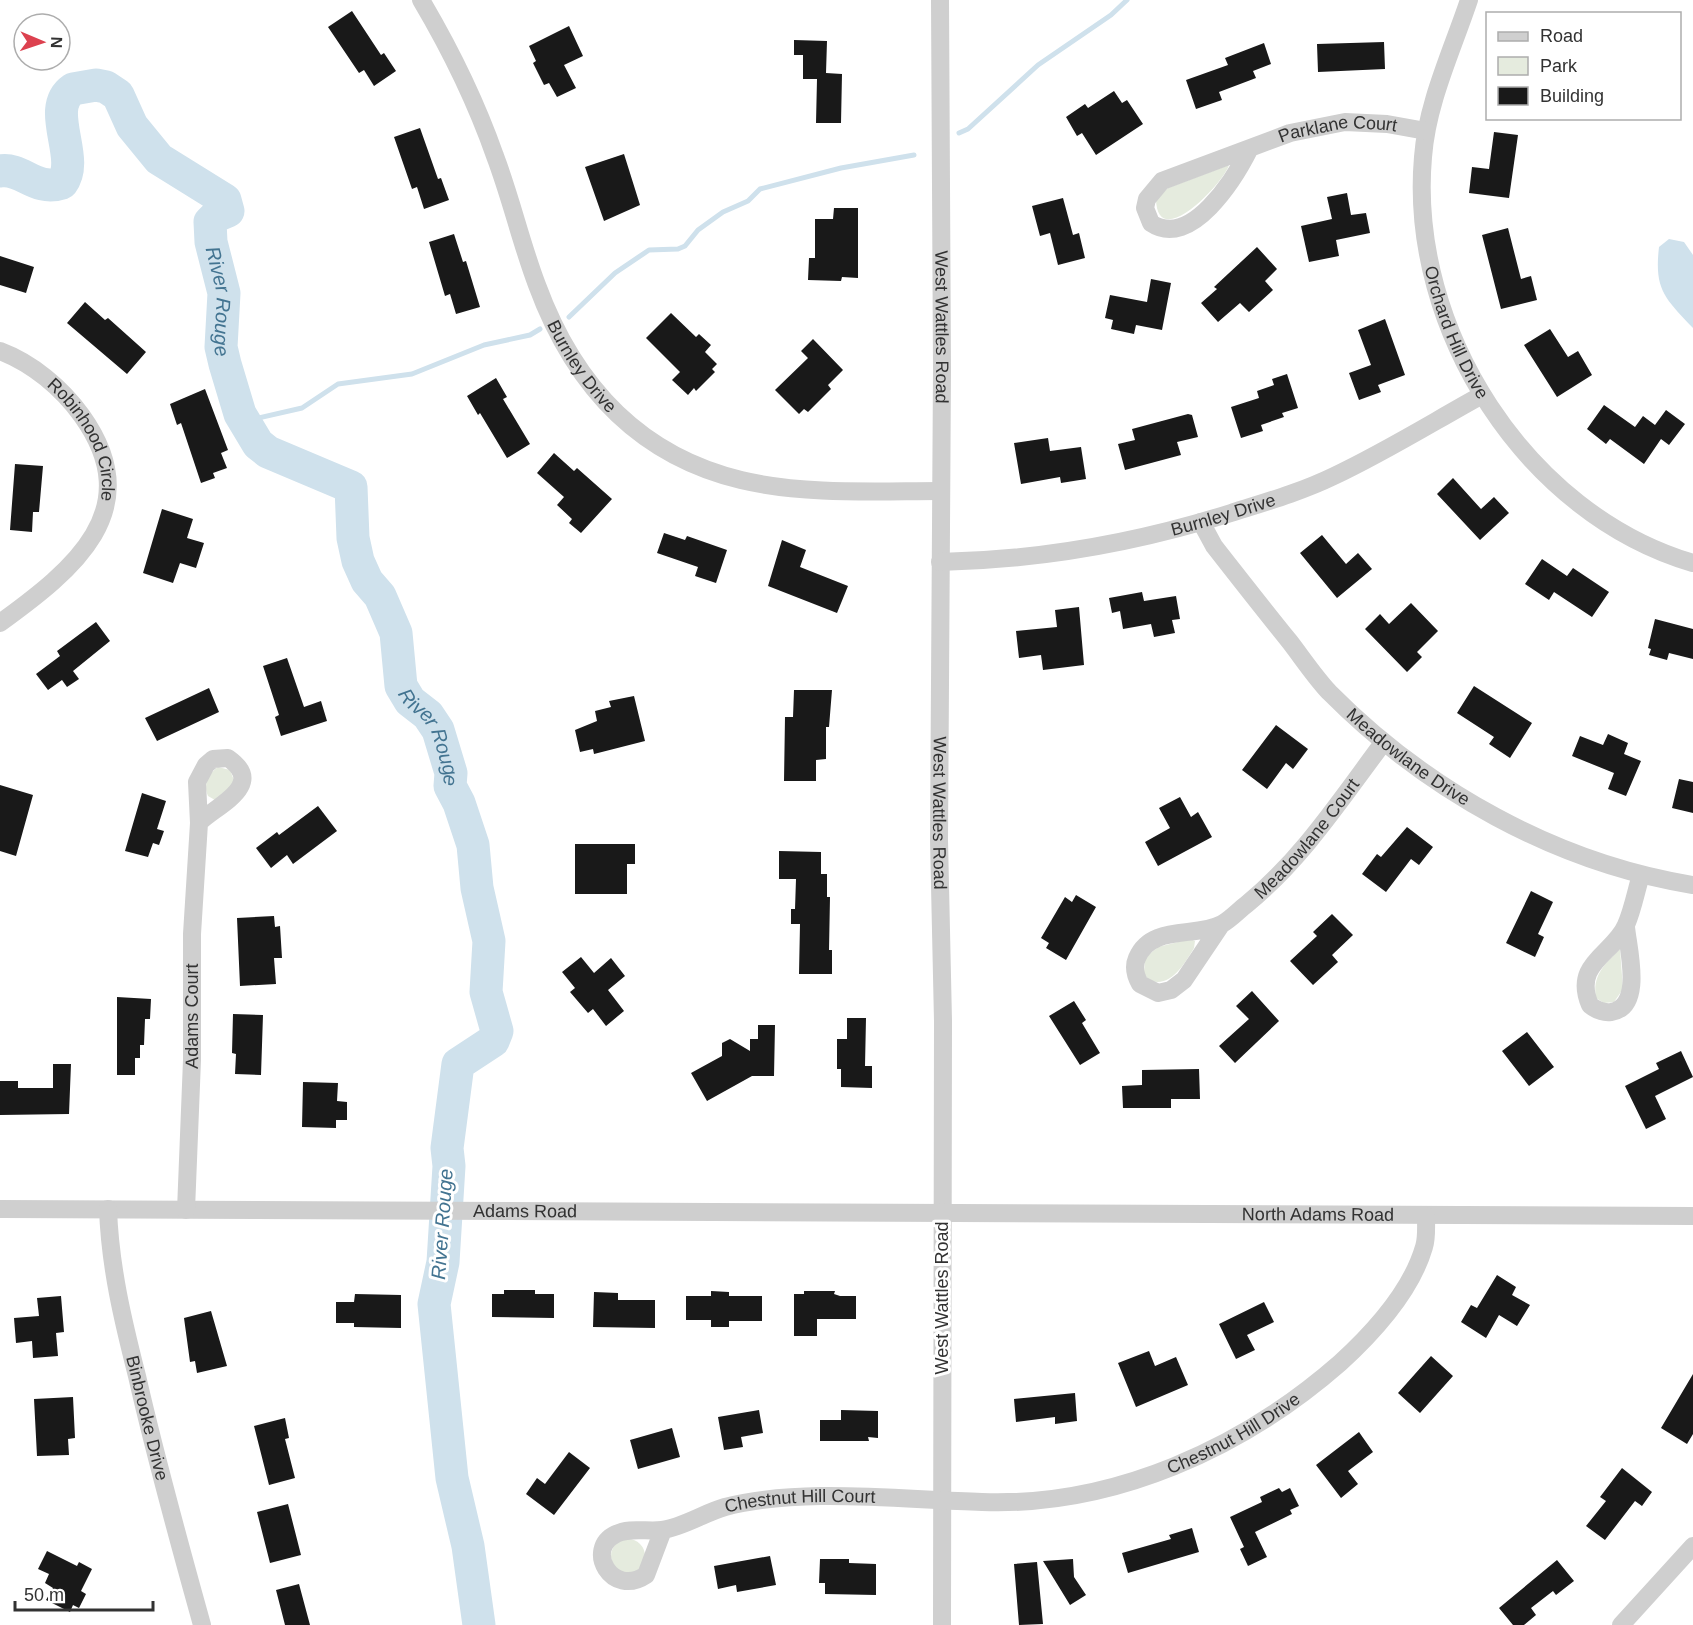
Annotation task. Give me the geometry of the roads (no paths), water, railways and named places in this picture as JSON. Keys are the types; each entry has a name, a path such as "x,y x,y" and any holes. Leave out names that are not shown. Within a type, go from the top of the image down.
{"street":[{"name":"Burnley Drive","path":"421,0 480,117 537,285 559,337 576,366 620,417 676,457 742,480 843,490 940,491"},
{"name":"West Wattles Road","path":"940,0 939,840 943,1021 942,1625"},
{"name":"Orchard Hill Drive","path":"1469,0 1426,131 1422,190 1428,249 1449,327 1482,394 1523,450 1569,494 1629,536 1693,564"},
{"name":"Parklane Court","path":"1250,148 1240,168 1196,220 1176,230 1165,230 1152,223 1145,208 1147,199 1155,187 1175,175 1290,133 1345,122 1388,124 1426,131"},
{"name":"Robinhood Circle","path":"0,351 27,363 78,410 99,444 108,489 102,522 81,555 52,584 0,623"},
{"name":"Burnley Drive","path":"940,562 998,560 1100,547 1201,522 1275,500 1333,476 1482,394"},
{"name":"Meadowlane Drive","path":"1201,522 1214,546 1327,690 1383,743 1458,795 1504,822 1581,854 1641,874 1693,885"},
{"name":"Meadowlane Court","path":"1221,925 1149,942 1141,948 1134,964 1140,984 1158,993 1177,987 1221,925 1289,864 1383,743"},
{"name":"Adams Court","path":"186,1210 191,1096 192,934 199,823"},
{"path":"1626,927 1641,874"},
{"name":"Adams Road","path":"0,1209 943,1214"},
{"name":"Binbrooke Drive","path":"108,1209 110,1254 119,1299 144,1410 201,1625"},
{"name":"North Adams Road","path":"943,1214 1693,1216"},
{"name":"Chestnut Hill Drive","path":"941,1500 1019,1501 1096,1490 1173,1466 1245,1432 1286,1407 1329,1373 1357,1347 1390,1308 1418,1264 1425,1244 1426,1216"},
{"name":"Chestnut Hill Court","path":"663,1530 723,1508 771,1499 941,1500"},
{"path":"1621,1625 1693,1546"}],"water":[{"path":"1669,239 1684,242 1693,255 1693,328 1669,301 1660,284 1659,247"}],"waterway":[{"path":"959,133 968,129 1038,65 1111,15 1127,0"},
{"name":"River Rouge","path":"0,171 15,172 44,184 62,183 67,173 68,161 62,121 65,98 73,89 96,85 106,87 118,95 132,126 159,159 225,200 228,211 216,216 210,222 211,242 224,293 221,347 240,414 258,444 268,452 351,487 353,538 358,561 367,581 380,596 396,633 401,686 410,701 428,715 438,730 451,773 450,786 459,803 473,845 477,888 489,941 486,992 497,1031 493,1041 458,1064 447,1148 449,1166 443,1262 434,1304 452,1478 468,1546 479,1625"},
{"path":"569,317 615,273 649,250 678,249 685,246 698,230 723,212 748,201 760,189 841,168 914,155"},
{"path":"245,421 302,408 338,384 412,374 484,345 530,335 540,329"}]}
